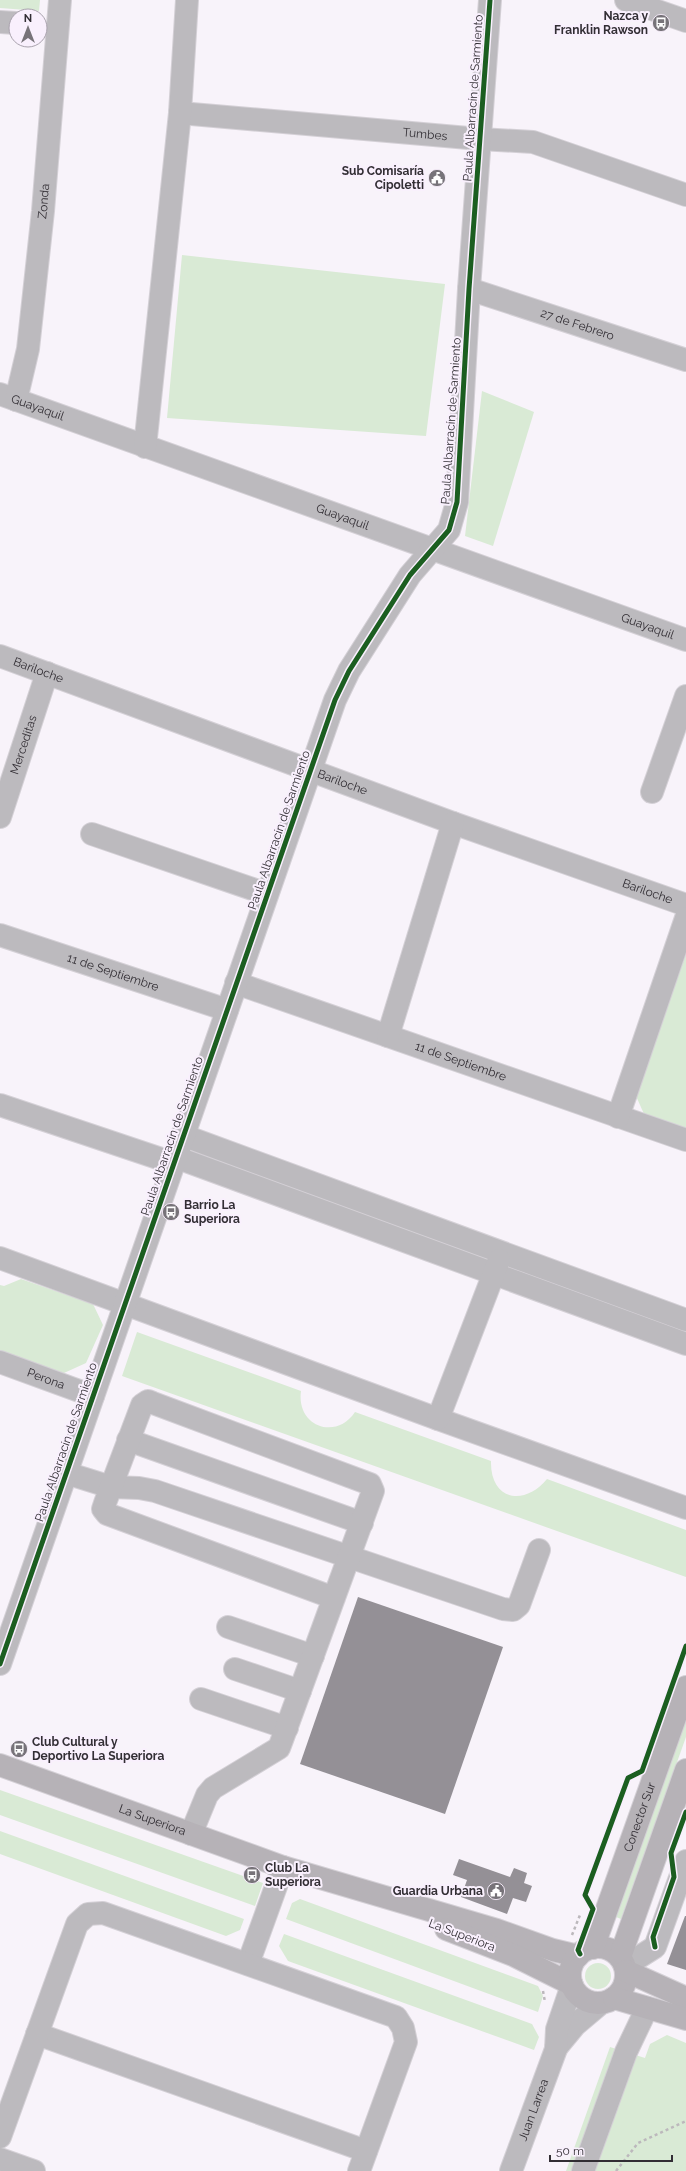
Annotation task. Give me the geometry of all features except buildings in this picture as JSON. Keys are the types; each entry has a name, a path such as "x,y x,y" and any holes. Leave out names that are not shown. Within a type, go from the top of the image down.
{"main road":[{"name":"Conector Sur","path":"586,1952 686,1687"},
{"name":"La Superiora","path":"0,1765 283,1867 497,1930 553,1950 586,1952"},
{"path":"608,2001 624,1987 624,1965 686,1770"},
{"name":"La Superiora","path":"305,1874 488,1945 571,1984"},
{"path":"686,1998 624,1965 604,1948 586,1952 571,1967 571,1984 581,1998 588,2002 608,2001 648,2008 686,2019"}],"street":[{"name":"Zonda","path":"8,397 28,349 43,211 49,25 60,0"},
{"path":"145,447 180,113 187,0"},
{"name":"Paula Albarracín de Sarmiento","path":"0,1664 182,1135 335,700 349,671 410,576 450,530 457,502 469,289 490,0"},
{"path":"626,0 686,21"},
{"name":"Tumbes","path":"180,113 480,139 533,142 686,195"},
{"name":"27 de Febrero","path":"469,289 686,360"},
{"name":"Guayaquil","path":"8,397 432,551 686,640"},
{"name":"Bariloche","path":"0,656 453,823 686,904"},
{"name":"Merceditas","path":"0,817 48,673"},
{"path":"652,792 686,696"},
{"path":"388,1036 453,823"},
{"path":"92,834 267,894"},
{"path":"618,1117 686,918"},
{"name":"11 de Septiembre","path":"0,935 227,1010"},
{"name":"11 de Septiembre","path":"236,983 686,1140"},
{"path":"0,1105 174,1160 686,1344"},
{"path":"182,1135 686,1320"},
{"path":"438,1419 502,1252"},
{"path":"0,1258 125,1302 438,1419 686,1508"},
{"name":"Perona","path":"0,1362 92,1396"},
{"path":"191,1834 207,1795 213,1788 278,1748 287,1728 373,1491 370,1484 148,1401 142,1405 103,1509 107,1514 334,1598"},
{"path":"128,1440 362,1523"},
{"path":"66,1473 111,1487 139,1488 155,1491 503,1609 513,1610 520,1605 539,1550"},
{"path":"228,1627 313,1656"},
{"path":"235,1669 300,1691"},
{"path":"201,1699 287,1728"},
{"path":"624,1965 655,1947 686,1861"},
{"path":"248,1964 283,1867"},
{"path":"0,2137 37,2034 77,1924 88,1914 103,1912 396,2017 403,2028 406,2042 362,2161 37,2034"},
{"name":"Juan Larrea","path":"511,2171 556,2049 557,2029 571,1984"},
{"name":"Juan Larrea","path":"556,2049 575,2025 608,2001"},
{"path":"583,2171 626,2052 648,2008"},
{"path":"0,2159 34,2171"}],"path":[{"path":"616,2171 638,2143 686,2121"}],"green space":[{"path":"0,0 40,0 39,8 0,8"},
{"path":"182,255 445,284 426,436 167,418"},
{"path":"482,391 534,412 493,546 465,536"},
{"path":"686,954 686,1131 644,1114 636,1096"},
{"path":"21,1279 93,1304 103,1325 86,1363 64,1373 0,1351 0,1285 4,1286"},
{"path":"137,1332 301,1391 301,1403 305,1413 311,1421 319,1426 338,1426 347,1421 355,1412 491,1461 492,1474 496,1484 502,1491 510,1495 519,1496 528,1493 538,1488 547,1479 686,1530 686,1577 122,1376"},
{"path":"686,1720 686,1737 621,1919 616,1917"},
{"path":"0,1790 263,1883 255,1906 0,1815"},
{"path":"0,1831 244,1919 240,1930 226,1936 0,1854"},
{"path":"300,1899 538,1986 543,1996 538,2012 286,1919 292,1903"},
{"path":"284,1934 532,2024 539,2037 534,2050 288,1961 279,1946"},
{"path":"598,1963 607,1967 611,1976 607,1985 598,1989 589,1985 585,1976 589,1967"},
{"path":"667,2035 686,2043 686,2171 566,2171 610,2047 645,2058 650,2044"}],"cycle path":[{"path":"0,1664 335,700 349,671 410,575 449,530 457,502 469,289 490,0"},
{"path":"580,1954 578,1950 593,1909 585,1895 628,1778 642,1771 686,1646"},
{"path":"655,1947 653,1937 674,1877 671,1853 686,1812"}],"place":[{"name":"Nazca y Franklin Rawson","path":"661,23"},
{"name":"Sub Comisaría Cipoletti","path":"437,178"},
{"name":"Barrio La Superiora","path":"171,1212"},
{"name":"Club Cultural y Deportivo La Superiora","path":"19,1749"},
{"name":"Club La Superiora","path":"252,1875"},
{"name":"Guardia Urbana","path":"496,1891"}]}
